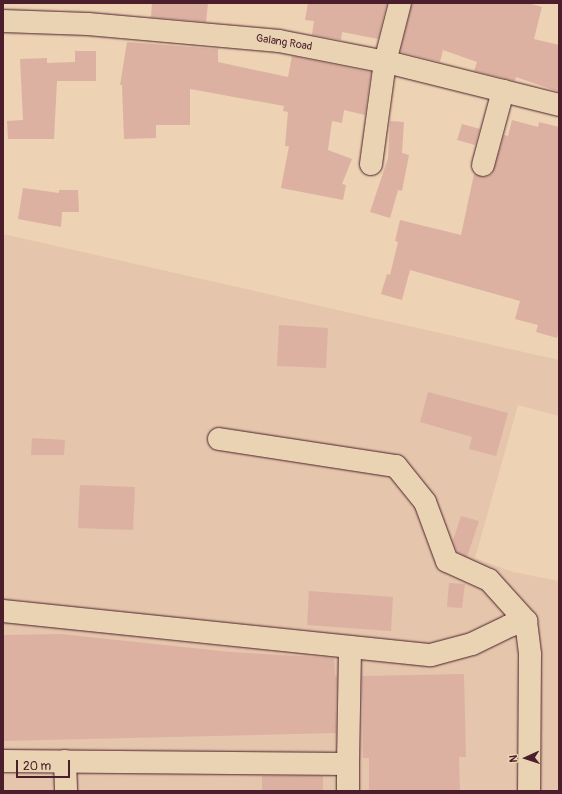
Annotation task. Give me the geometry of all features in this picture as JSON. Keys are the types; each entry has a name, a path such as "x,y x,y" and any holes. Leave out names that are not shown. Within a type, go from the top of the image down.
{"street":[{"path":"371,164 385,62 400,3"},
{"name":"Galang Road","path":"3,21 88,24 279,41 385,62 559,105"},
{"path":"483,165 503,91"},
{"path":"219,439 396,466 424,502 447,561 489,580 526,621 530,656 529,791"},
{"path":"3,612 431,655 472,644 509,626 526,621"},
{"path":"348,791 350,646"},
{"path":"3,762 65,761 348,764"},
{"path":"65,761 66,791"}],"shaded area":[{"path":"3,234 559,360 559,416 518,405 475,558 513,572 559,581 559,791 3,791"}],"building":[{"path":"152,3 208,3 206,22 151,17"},
{"path":"308,3 387,3 378,39 342,32 341,40 312,35 314,21 305,20"},
{"path":"412,3 528,3 542,7 534,39 559,45 559,92 516,77 515,81 474,71 477,62 443,50 440,62 400,52"},
{"path":"127,42 218,49 218,62 288,77 292,56 371,72 365,115 344,110 342,123 332,121 328,150 352,159 342,184 346,185 343,200 281,188 289,146 285,146 288,112 283,111 284,106 190,89 190,125 156,125 156,138 124,139 122,85 120,85"},
{"path":"75,51 96,51 96,81 57,81 54,139 8,139 7,121 23,120 20,59 47,58 47,63 75,62"},
{"path":"512,120 538,127 539,122 559,127 559,329 557,338 536,332 538,325 515,319 520,301 410,270 402,300 381,294 387,274 390,275 398,242 395,241 400,220 461,235 474,174 486,177 492,174 504,135 508,136"},
{"path":"390,121 404,122 402,153 409,155 402,191 398,190 390,218 370,212 388,158"},
{"path":"462,124 480,129 475,145 457,140"},
{"path":"23,188 59,193 59,190 78,190 79,212 62,212 61,227 18,219"},
{"path":"279,325 328,328 326,368 277,366"},
{"path":"428,392 508,413 496,456 469,449 472,437 420,422"},
{"path":"32,438 65,440 64,455 31,455"},
{"path":"80,485 135,487 133,530 78,528"},
{"path":"461,516 479,521 467,557 457,552 453,540"},
{"path":"449,583 465,584 462,608 447,607"},
{"path":"309,591 393,597 391,631 307,625"},
{"path":"61,634 230,652 334,658 335,676 337,676 336,733 3,741 3,635"},
{"path":"464,674 466,757 459,757 460,791 369,791 369,758 363,758 362,676"},
{"path":"262,776 323,776 323,791 262,791"}]}
